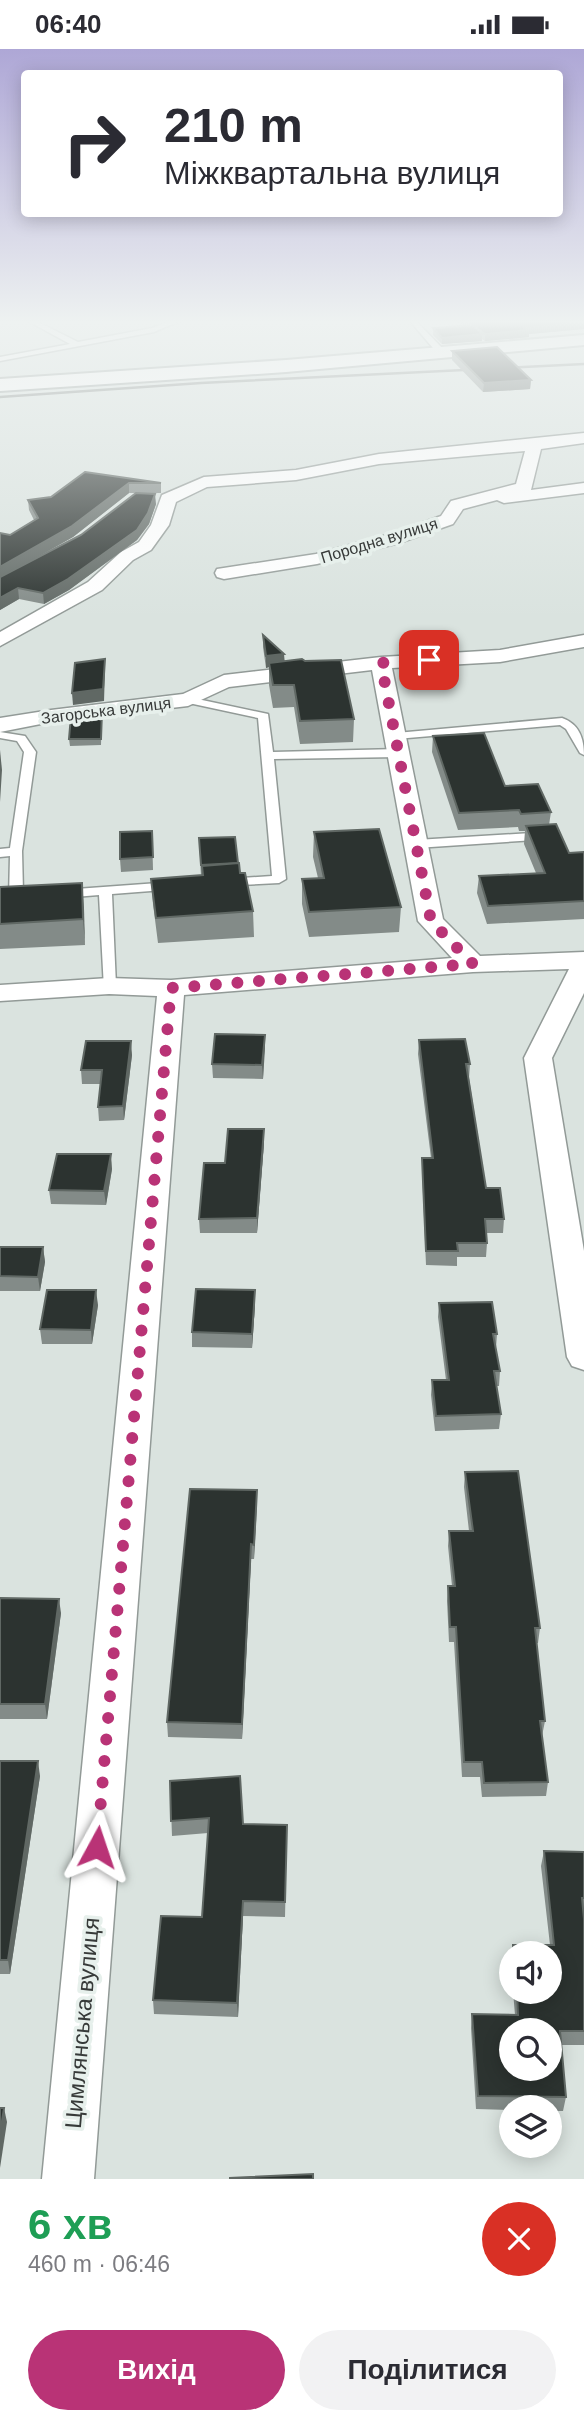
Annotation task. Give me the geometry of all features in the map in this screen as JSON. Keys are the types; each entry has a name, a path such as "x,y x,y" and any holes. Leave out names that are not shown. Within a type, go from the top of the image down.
{"street":[{"path":"0,640 95,586 127,556 145,546 160,525 163,499 204,482 296,475 379,459 584,438"},
{"name":"Породна вулиця","path":"224,573 317,559 393,540 447,520 457,505 524,487 534,445"},
{"path":"457,505 584,488"},
{"name":"Загорська вулиця","path":"0,725 51,716 188,700 224,681 381,663 500,656 584,641"},
{"path":"381,663 431,921 473,964"},
{"path":"0,993 109,986 171,988 473,964 584,963 538,1058 584,1357"},
{"name":"Цимлянська вулиця","path":"68,2179 171,988"}],"lane":[{"path":"188,700 264,716 279,879 212,884"},
{"path":"268,756 397,744 562,721 571,727 584,751"},
{"path":"0,735 21,738 30,753 16,851 16,898 185,885"},
{"path":"416,844 553,836"},
{"path":"0,853 16,851"},
{"path":"104,891 109,986"}],"building":[{"path":"85,472 161,483 129,483 72,526 0,567 0,533 10,535 38,518 28,500 51,497"},
{"path":"136,493 155,494 148,513 137,530 68,579 43,593 18,588 0,598 0,577 81,535"},
{"path":"263,635 284,654 266,656"},
{"path":"105,659 103,689 72,693 75,663"},
{"path":"302,659 341,660 354,719 300,721 294,685 273,685 269,663"},
{"path":"102,712 101,739 69,739 71,716"},
{"path":"484,733 505,786 538,784 551,812 521,814 519,810 459,813 433,736"},
{"path":"556,824 569,853 584,852 584,901 488,906 479,876 545,873 526,826"},
{"path":"379,829 401,907 309,912 302,879 324,878 314,832"},
{"path":"152,831 153,857 120,859 120,832"},
{"path":"235,837 238,863 201,865 199,838"},
{"path":"239,863 240,873 245,873 253,911 156,918 151,879 203,875 202,866"},
{"path":"82,883 83,919 0,924 0,887"},
{"path":"215,1034 265,1035 262,1065 212,1064"},
{"path":"465,1039 470,1064 466,1064 486,1188 500,1188 504,1219 485,1219 487,1243 457,1243 458,1251 426,1251 422,1158 433,1158 419,1040"},
{"path":"86,1041 131,1041 123,1106 98,1107 102,1070 81,1070"},
{"path":"228,1129 264,1129 257,1218 199,1219 204,1163 225,1163"},
{"path":"57,1154 111,1154 104,1191 49,1190"},
{"path":"0,1247 43,1247 38,1277 0,1276"},
{"path":"196,1289 255,1290 252,1334 192,1332"},
{"path":"47,1290 96,1290 91,1330 40,1329"},
{"path":"492,1302 497,1334 493,1334 500,1371 494,1371 501,1414 436,1416 432,1380 449,1380 439,1303"},
{"path":"518,1471 540,1628 535,1628 545,1721 540,1721 548,1782 484,1783 482,1762 464,1762 456,1627 450,1627 448,1586 455,1586 449,1531 473,1531 465,1472"},
{"path":"190,1489 257,1490 254,1545 251,1544 242,1724 167,1722"},
{"path":"0,1598 59,1599 45,1704 0,1704"},
{"path":"0,1761 38,1761 8,1960 0,1960"},
{"path":"240,1776 243,1824 287,1825 285,1902 243,1901 237,2003 153,2000 161,1916 202,1917 209,1818 171,1821 170,1781"},
{"path":"544,1851 584,1852 584,2031 562,2031 562,2018 499,2018 499,2081 562,2081 562,2053 566,2097 478,2096 472,2014 518,2015 518,2004 562,2004 562,1941 554,1941"},
{"path":"0,2108 4,2108 0,2134"},
{"path":"313,2174 313,2179 230,2179 230,2178"}],"route":[{"path":"97,1847 171,988 473,964 431,921 381,663 429,660"}]}
